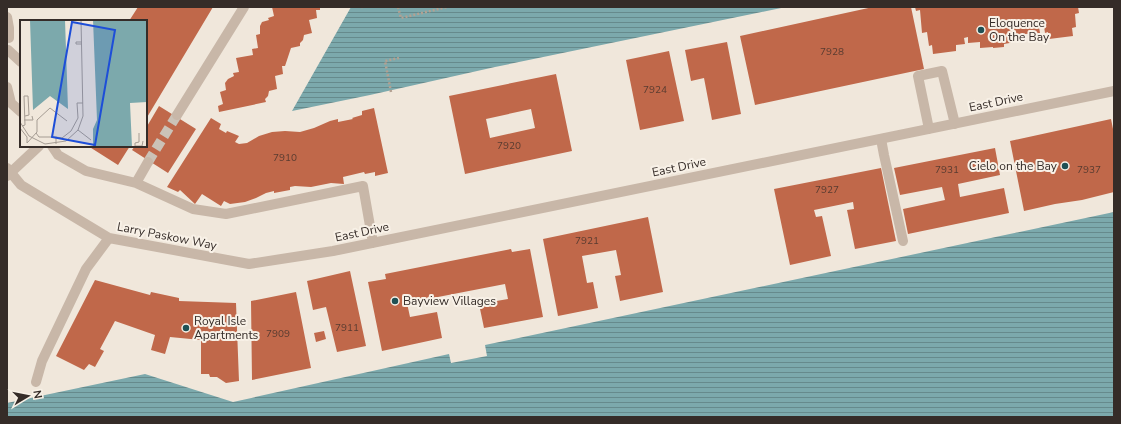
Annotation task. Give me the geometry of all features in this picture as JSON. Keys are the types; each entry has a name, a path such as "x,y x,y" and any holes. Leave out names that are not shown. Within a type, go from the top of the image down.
{"street":[{"path":"177,115 244,7"},
{"path":"7,17 9,28 8,51 20,61"},
{"path":"929,129 918,76 942,71 955,124"},
{"path":"7,87 11,102 20,111"},
{"name":"East Drive","path":"249,264 373,243 1114,91"},
{"path":"881,139 903,241"},
{"path":"8,172 39,147"},
{"path":"53,147 58,155 86,171 136,183 193,209 226,214 363,186 373,243"},
{"path":"136,183 148,162"},
{"name":"Larry Paskow Way","path":"8,172 21,185 110,238 249,264"},
{"path":"36,382 42,361 86,269 110,238"}],"path":[{"path":"398,7 401,18 447,7"},
{"path":"391,92 385,62 399,58"}],"water":[{"path":"351,7 786,7 495,67 292,111"},
{"path":"1114,212 1114,417 7,417 7,403 145,374 233,402 449,354 451,363 487,356 485,345"}],"building":[{"path":"138,7 213,7 147,117 147,20 130,20"},
{"path":"272,7 320,7 320,10 316,10 317,18 309,20 312,33 304,35 300,46 291,48 285,66 282,66 283,74 275,76 277,89 269,91 268,96 265,99 266,102 219,112 218,106 223,104 220,92 226,90 225,83 228,79 234,76 233,73 239,72 236,58 253,55 252,49 258,48 256,35 260,34 260,26 262,22 269,20 268,18 274,16"},
{"path":"873,7 911,7 924,69 755,105 740,36"},
{"name":"Eloquence On the Bay","path":"915,7 1078,7 1079,13 1075,14 1076,27 1072,28 1073,36 1049,39 1048,32 1045,33 1044,26 1039,27 1040,33 1025,34 1026,40 1004,44 1004,47 980,48 980,42 968,43 968,37 964,38 965,44 956,45 956,51 933,54 932,45 929,46 927,32 922,33 920,10 916,11"},
{"path":"727,42 741,114 712,120 704,78 691,81 685,50"},
{"path":"669,51 684,121 640,130 626,60"},
{"path":"556,74 572,151 465,174 449,96","holes":["531,109 535,128 490,138 486,119"]},
{"path":"159,106 196,129 168,173 132,150 134,147 147,147 147,126"},
{"path":"374,108 388,173 375,176 375,172 365,174 364,172 343,177 344,184 331,183 311,187 295,186 290,187 290,190 266,193 245,202 230,204 224,201 221,206 202,194 195,204 180,190 178,192 167,187 211,118 221,124 219,129 226,133 227,131 239,136 235,142 239,144 247,143 259,136 272,132 300,132 338,119 338,122 353,119 352,118 362,115 362,111"},
{"name":"Cielo on the Bay","path":"1111,119 1114,134 1114,192 1082,200 1024,211 1010,141"},
{"path":"90,147 129,147 118,165"},
{"path":"995,148 1000,175 958,184 960,197 1004,188 1009,213 908,234 903,209 945,200 942,187 900,195 894,168"},
{"path":"881,168 896,241 855,249 847,210 854,209 853,202 814,210 816,217 822,216 831,256 790,265 774,189"},
{"path":"648,217 663,292 620,301 615,276 621,275 616,250 582,256 587,283 593,282 598,308 558,316 543,239"},
{"name":"Bayview Villages","path":"511,249 512,252 530,249 543,317 484,328 479,304 508,299 505,284 407,303 410,317 437,312 442,338 382,351 368,282 386,279 385,274"},
{"path":"350,271 366,346 337,352 326,307 313,310 307,281"},
{"name":"Royal Isle Apartments","path":"95,280 150,295 151,292 179,298 179,301 236,303 239,381 226,383 217,377 210,377 209,374 201,374 201,340 170,337 165,354 151,350 155,335 115,321 100,349 104,351 95,367 89,364 84,370 56,356"},
{"path":"296,292 311,368 252,380 251,301"},
{"path":"324,331 326,339 316,342 314,333"}],"tunnel":[{"path":"148,162 177,115"}],"place":[{"name":"Eloquence On the Bay","path":"981,30"},
{"name":"Cielo on the Bay","path":"1065,166"},
{"name":"Bayview Villages","path":"395,301"},
{"name":"Royal Isle Apartments","path":"186,328"}]}
